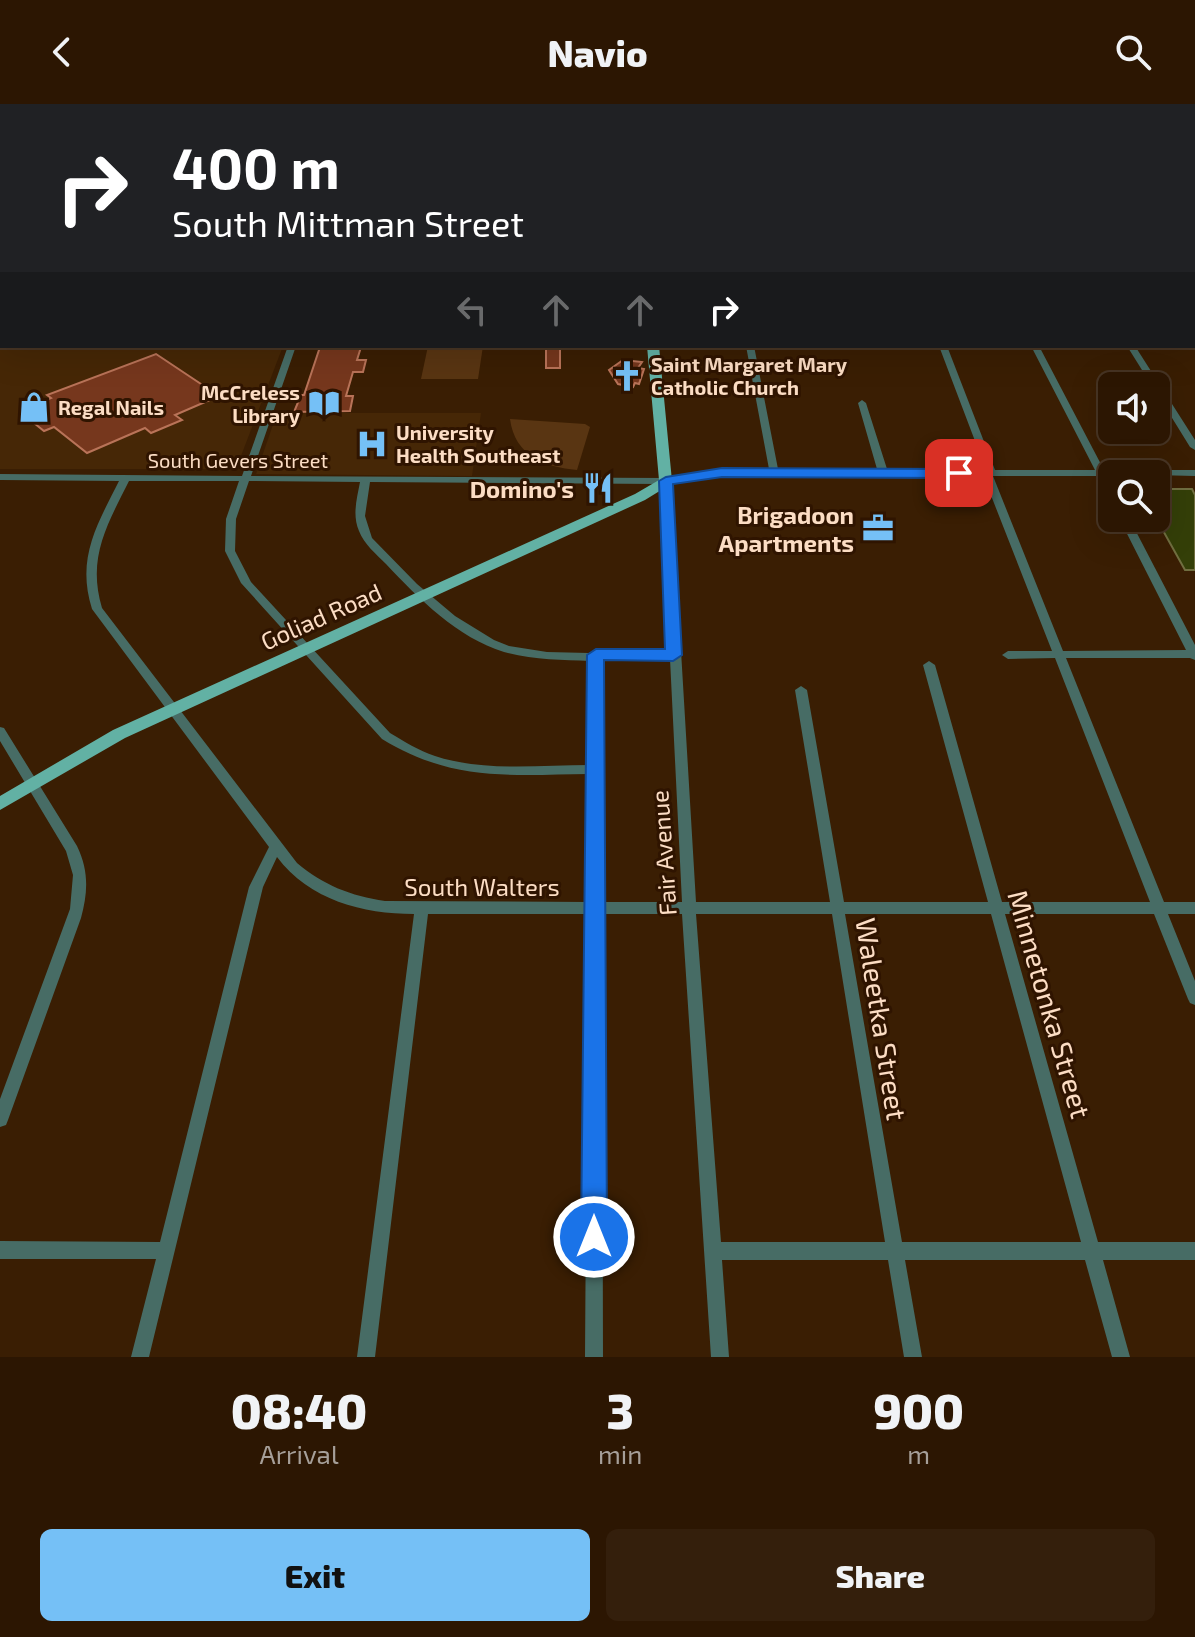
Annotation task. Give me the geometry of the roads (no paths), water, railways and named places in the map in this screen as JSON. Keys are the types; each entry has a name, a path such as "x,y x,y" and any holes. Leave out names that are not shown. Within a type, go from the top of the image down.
{"main road":[{"name":"Fair Avenue","path":"653,348 666,481"},
{"name":"Goliad Road","path":"0,804 98,745 640,497 666,481"}],"street":[{"path":"291,348 244,478 229,530 233,562 246,583 386,736 417,756 465,768 595,769"},
{"path":"750,348 774,473"},
{"path":"944,348 1059,655 1195,999"},
{"path":"1036,348 1098,467"},
{"path":"1132,348 1195,447"},
{"path":"862,403 883,473"},
{"name":"South Gevers Street","path":"2,480 126,477 666,481 705,473 1098,473"},
{"name":"South Gevers Street","path":"1170,473 1195,473"},
{"name":"South Walters","path":"126,477 95,542 88,569 97,609 252,810 276,847 301,876 337,896 381,907 422,908 1195,908"},
{"path":"366,478 359,509 364,532 373,545 463,629 493,645 531,653 673,655"},
{"name":"Fair Avenue","path":"666,481 673,655 720,1357"},
{"path":"1008,655 1195,655 1131,532"},
{"path":"594,1357 596,655"},
{"name":"Minnetonka Street","path":"929,665 1121,1357"},
{"name":"Waleetka Street","path":"801,690 913,1357"},
{"path":"0,731 76,858 81,887 74,918 0,1120"},
{"path":"140,1357 256,887 276,847"},
{"path":"366,1357 422,908"},
{"path":"0,1250 166,1251"},
{"path":"712,1251 1195,1251"}],"place":[{"name":"Saint Margaret Mary Catholic Church","path":"627,376"},
{"name":"McCreless Library","path":"324,403"},
{"name":"Regal Nails","path":"34,407"},
{"name":"University Health Southeast","path":"372,444"},
{"name":"Domino's","path":"598,488"},
{"name":"Brigadoon Apartments","path":"878,528"}]}
